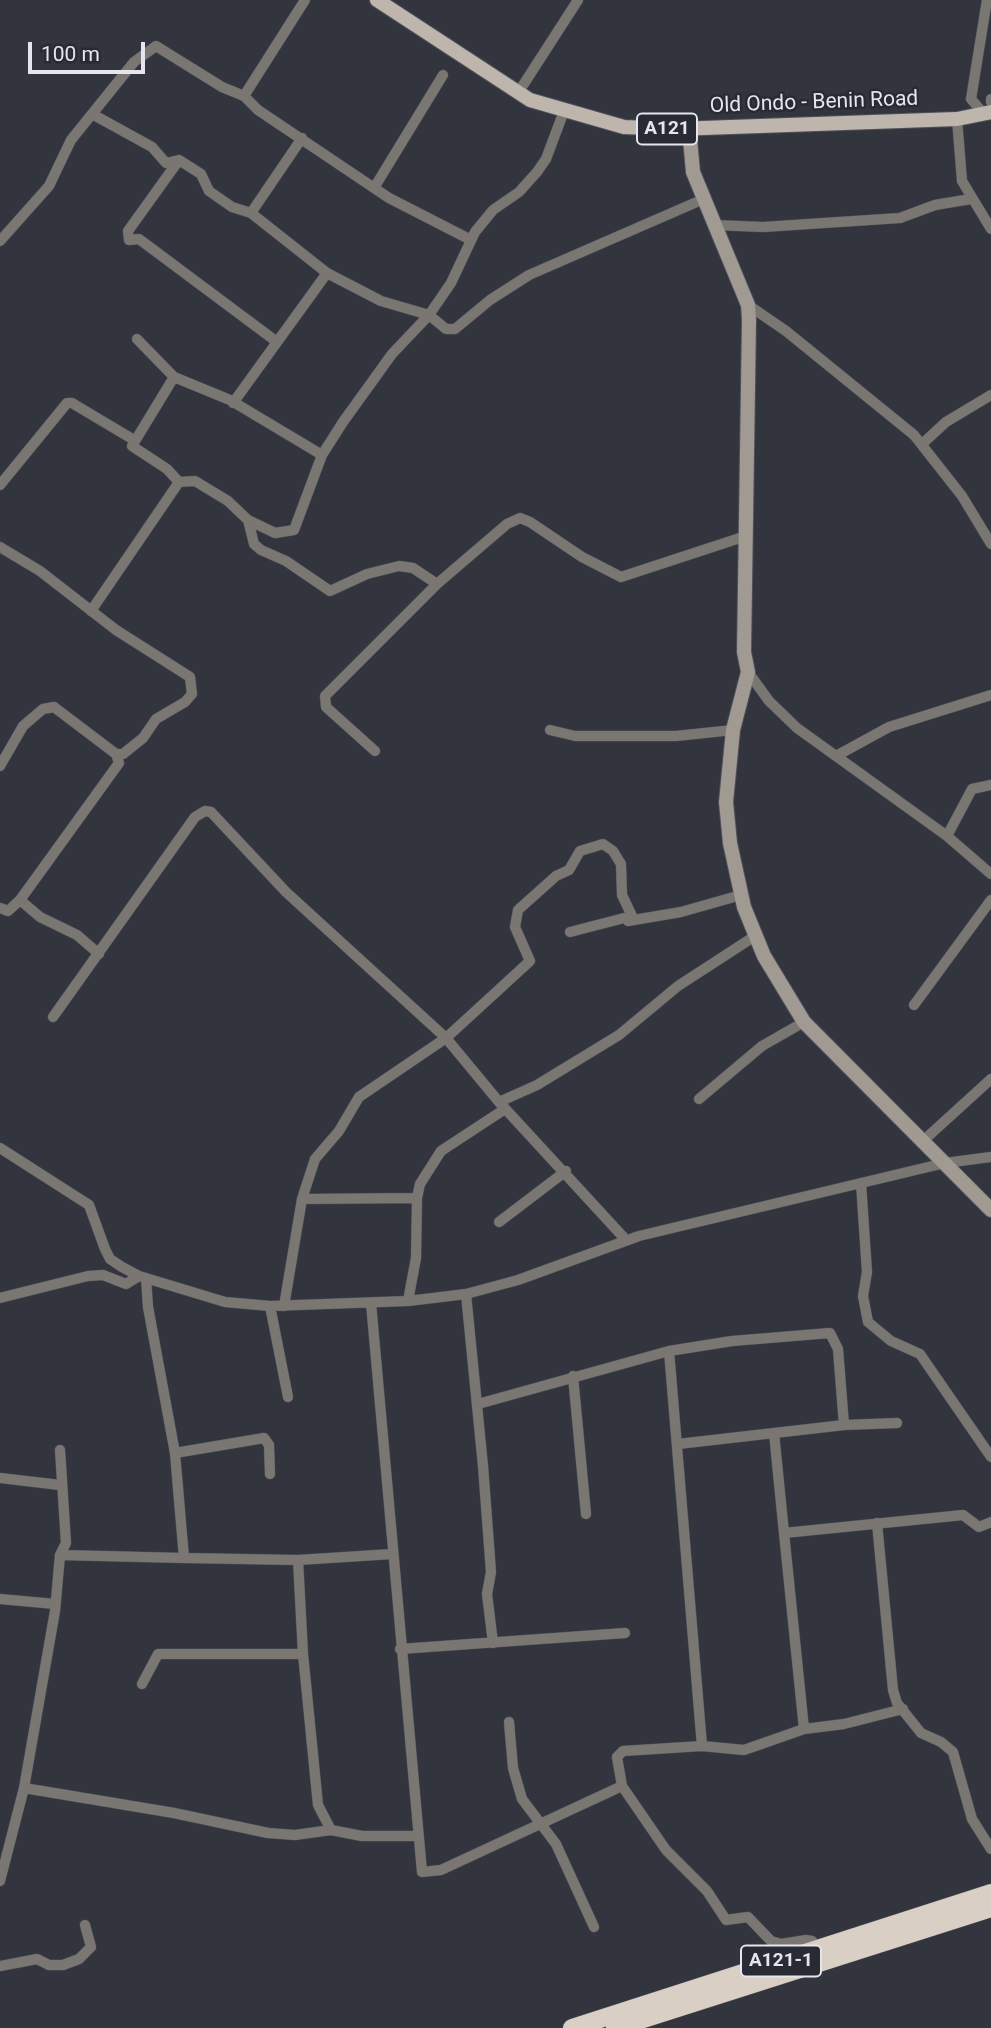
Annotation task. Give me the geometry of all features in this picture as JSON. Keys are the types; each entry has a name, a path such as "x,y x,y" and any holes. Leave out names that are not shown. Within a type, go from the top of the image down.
{"highway":[{"name":"A121-1","path":"572,2028 991,1893"},
{"name":"A121-1","path":"615,2028 991,1908"}],"main road":[{"name":"Old Ondo - Benin Road","path":"377,0 518,93 564,111 624,127 689,128 957,119 989,107"}],"street":[{"path":"244,96 305,0"},
{"path":"518,93 578,0"},
{"path":"987,0 971,99 989,107"},
{"path":"0,240 49,186 64,151 92,114 134,62 156,46 222,87 244,96 258,110 374,188 415,213 471,240"},
{"path":"374,188 443,75"},
{"path":"179,482 195,481 203,485 228,501 248,520 275,533 295,530 322,455 392,354 429,315 452,283 471,240 493,210 519,192 537,172 546,159 564,111"},
{"path":"92,114 152,147 166,163 179,160 201,174 209,191 233,207 251,213 274,234 318,262 327,273 381,301 429,315 439,327 455,329 489,300 529,275 706,198"},
{"path":"957,119 958,166 971,199 991,229"},
{"path":"689,128 690,159 748,305 750,392 744,652 748,672 769,701 797,728 947,836 991,874"},
{"path":"251,213 302,138"},
{"path":"179,160 128,231 129,240 139,239 277,342"},
{"path":"714,225 762,227 900,218 935,205 971,199"},
{"path":"233,403 327,273"},
{"path":"748,305 786,331 922,444 962,496 991,544"},
{"path":"137,339 174,377 233,403 322,455"},
{"path":"174,377 132,446 167,469 179,482"},
{"path":"922,444 946,422 991,395"},
{"path":"0,485 66,403 72,403 134,440"},
{"path":"91,611 179,482"},
{"path":"375,751 326,707 325,696 437,584 507,524 520,518 536,525 613,575 621,577 746,536"},
{"path":"248,520 254,544 286,561 330,591 367,575 398,566 413,568 437,584"},
{"path":"0,547 40,571 91,611 190,677 192,694 185,702 156,719 143,738 131,748 123,754 116,754"},
{"path":"748,672 733,730 726,802 730,843 741,895 755,936 774,976 804,1022 991,1210"},
{"path":"836,757 889,727 991,695"},
{"path":"0,766 23,726 43,709 54,707 116,754 119,763 20,900 4,909 0,921"},
{"path":"550,730 575,736 676,736 733,730"},
{"path":"947,836 972,789 991,785"},
{"path":"53,1017 195,817 205,811 211,812 286,892 446,1038 502,1105 566,1171 626,1240"},
{"path":"284,1306 302,1199 315,1159 339,1131 359,1097 446,1038 530,961 517,932 516,913 553,879 569,870 580,851 603,844 613,851 623,872 622,895 632,916"},
{"path":"632,916 628,921 681,912 741,895"},
{"path":"20,900 40,917 77,936 100,954"},
{"path":"914,1005 991,900"},
{"path":"570,932 632,916"},
{"path":"408,1301 416,1258 417,1198 420,1184 441,1151 502,1105 619,1035 688,978 755,936"},
{"path":"699,1099 762,1046 804,1022"},
{"path":"924,1140 991,1079"},
{"path":"0,1148 89,1205 110,1259 143,1277 225,1302 270,1306 408,1301 466,1294 518,1280 626,1240 945,1163 991,1157"},
{"path":"499,1222 566,1171"},
{"path":"861,1183 867,1272 863,1296 868,1322 891,1341 920,1354 991,1457"},
{"path":"302,1199 417,1198"},
{"path":"0,1298 88,1276 103,1275 126,1284 143,1277"},
{"path":"143,1277 175,1453 184,1558"},
{"path":"466,1294 491,1572 487,1594 493,1643"},
{"path":"371,1303 420,1866 427,1874 621,1786"},
{"path":"270,1306 288,1397"},
{"path":"478,1404 669,1351 732,1341 830,1333 838,1349 844,1424"},
{"path":"669,1351 702,1746"},
{"path":"573,1376 586,1514"},
{"path":"678,1444 844,1424 897,1423"},
{"path":"774,1433 804,1729"},
{"path":"175,1453 264,1438 269,1445 270,1474"},
{"path":"0,1881 2,1863 24,1788 61,1555 66,1543 60,1450"},
{"path":"0,1478 61,1485"},
{"path":"784,1533 963,1516 979,1527 991,1522"},
{"path":"877,1523 893,1690 921,1733 942,1742 953,1752 972,1819 991,1849"},
{"path":"61,1555 298,1560 392,1554"},
{"path":"298,1560 303,1654 318,1805 331,1830"},
{"path":"0,1599 55,1604"},
{"path":"400,1649 625,1633"},
{"path":"142,1684 158,1654 303,1654"},
{"path":"819,1949 812,1941 806,1940 781,1944 771,1941 748,1917 726,1920 707,1891 666,1850 621,1786 617,1757 621,1752 702,1746 744,1749 804,1729 844,1724 903,1709"},
{"path":"509,1722 517,1785 526,1808 556,1844 594,1927"},
{"path":"24,1788 174,1812 268,1833 295,1835 331,1830 362,1836 417,1836"},
{"path":"0,1966 37,1959 49,1965 63,1965 79,1959 91,1947 85,1925"}]}
